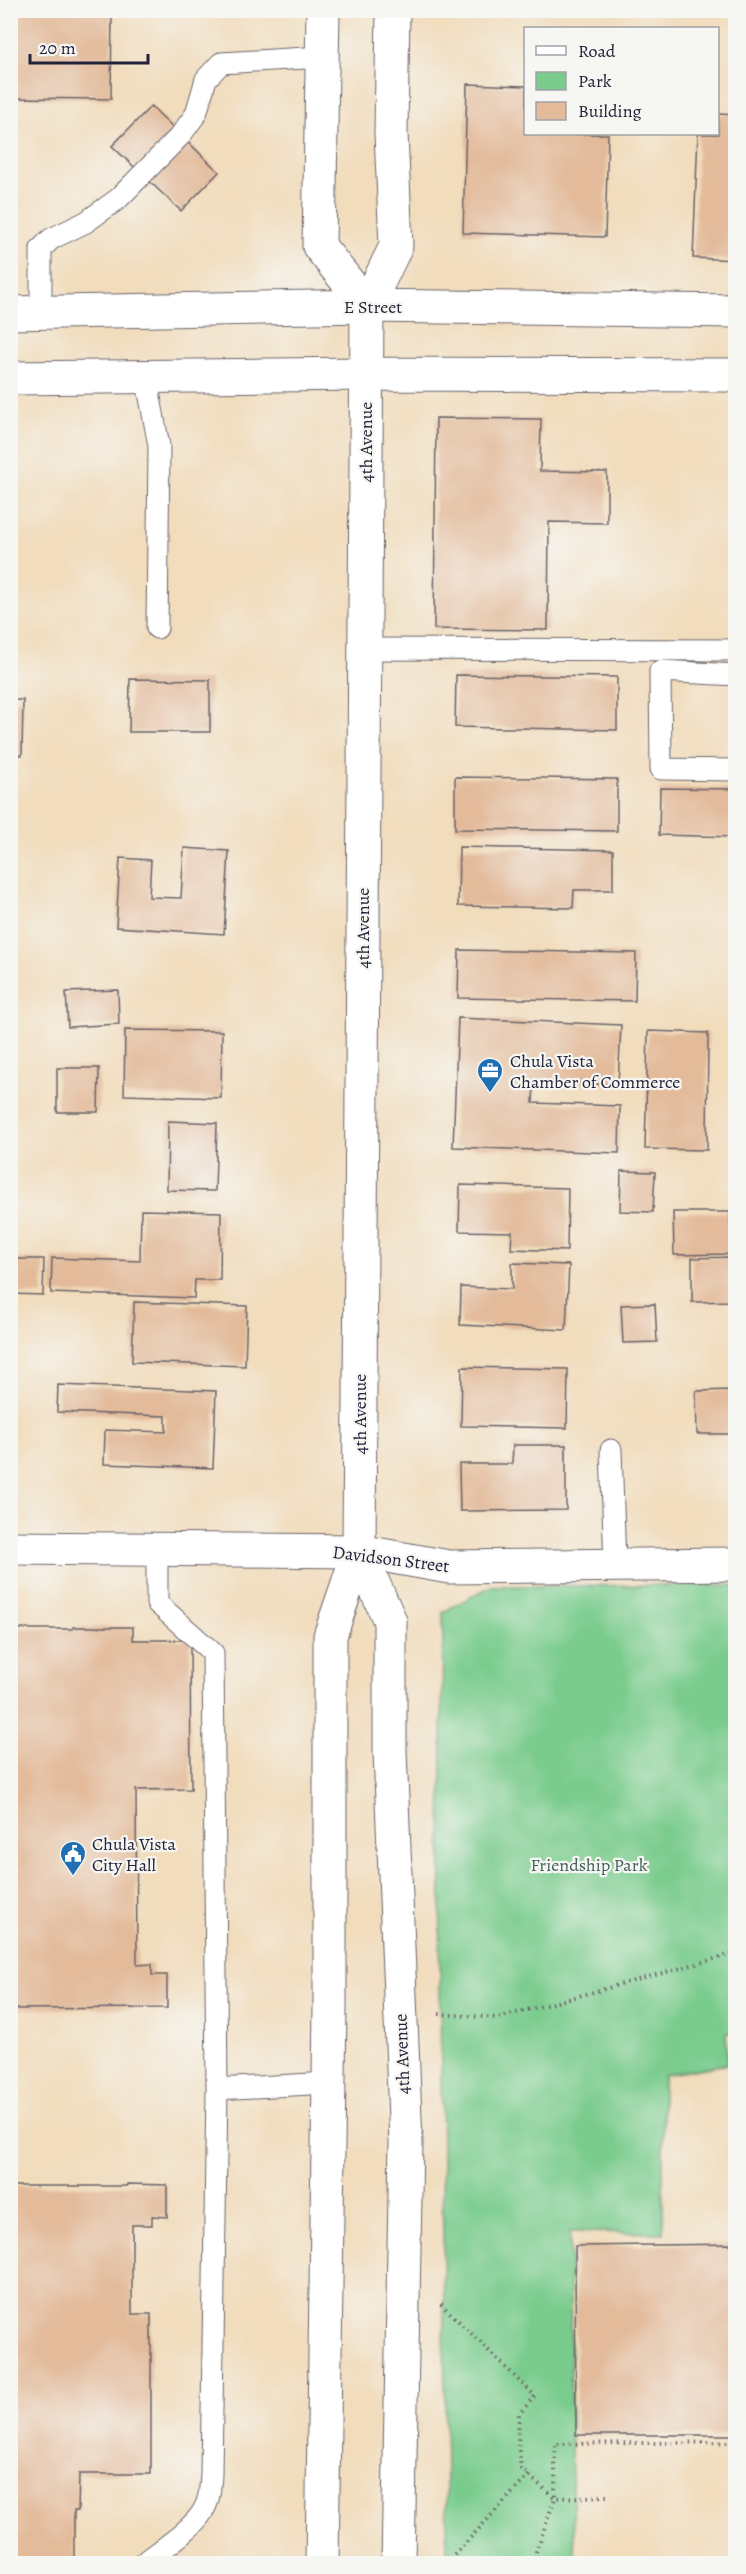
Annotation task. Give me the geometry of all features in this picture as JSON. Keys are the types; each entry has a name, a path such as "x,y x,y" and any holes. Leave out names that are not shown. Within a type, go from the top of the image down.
{"main road":[{"path":"322,10 319,246 367,306"},
{"name":"4th Avenue","path":"322,2564 329,2083 330,1636 359,1551 367,306 396,246 391,133 393,10"},
{"name":"E Street","path":"26,313 367,306 735,311"},
{"path":"10,378 367,374 735,375"},
{"name":"Davidson Street","path":"10,1548 359,1551 448,1567 735,1564"},
{"name":"4th Avenue","path":"359,1551 390,1621 390,1751 406,2143 398,2564"}],"lane":[{"path":"26,313 41,249 51,239 86,222 118,199 180,136 195,114 206,79 221,63 322,57"},
{"path":"146,376 159,446 157,628"},
{"path":"365,649 735,650"},
{"path":"735,675 660,671 661,769 735,770"},
{"path":"611,1450 615,1565"},
{"path":"142,2564 194,2523 203,2511 209,2496 217,2089 213,1653 157,1603 157,1549"},
{"path":"217,2089 329,2083"}],"path":[{"path":"440,2014 498,2018 735,1953"},
{"path":"441,2304 535,2396 519,2414 518,2443 521,2469 555,2498 608,2496"},
{"path":"535,2564 536,2552 555,2498 555,2444 735,2442"},
{"path":"446,2564 530,2475"}],"green space":[{"name":"Friendship Park","path":"735,1585 736,2032 726,2033 728,2064 663,2075 663,2233 570,2232 571,2449 575,2563 447,2563 440,1997 443,1612 491,1586"}],"building":[{"path":"10,10 112,10 111,99 10,98"},
{"path":"467,84 524,86 524,135 608,135 605,237 463,233"},
{"path":"151,106 219,172 181,211 112,146"},
{"path":"719,114 736,115 736,260 693,258 698,135 719,135"},
{"path":"436,418 541,419 540,471 607,472 607,523 549,522 548,630 434,629"},
{"path":"456,675 617,677 617,730 455,727"},
{"path":"130,679 210,680 210,732 129,732"},
{"path":"10,700 23,700 22,755 10,755"},
{"path":"455,777 617,779 617,831 455,829"},
{"path":"660,788 736,789 736,837 659,835"},
{"path":"459,847 613,850 613,890 574,890 573,908 458,906"},
{"path":"184,848 229,851 224,934 116,927 120,858 151,860 149,897 181,898"},
{"path":"459,950 636,953 635,1001 458,998"},
{"path":"118,990 119,1024 68,1027 66,992"},
{"path":"458,1018 621,1025 618,1085 534,1082 533,1103 620,1106 619,1153 453,1147"},
{"path":"125,1030 222,1031 221,1098 124,1095"},
{"path":"648,1031 708,1033 707,1150 645,1149"},
{"path":"57,1068 99,1068 98,1112 57,1112"},
{"path":"168,1121 217,1123 215,1191 167,1190"},
{"path":"621,1171 655,1172 653,1212 620,1211"},
{"path":"460,1185 568,1188 567,1251 511,1249 512,1232 459,1231"},
{"path":"141,1210 221,1212 220,1280 195,1280 194,1298 51,1293 52,1258 140,1261"},
{"path":"673,1212 730,1212 732,1254 674,1255"},
{"path":"733,1257 733,1301 692,1302 692,1258"},
{"path":"10,1259 44,1259 43,1295 10,1294"},
{"path":"512,1263 569,1265 566,1330 460,1325 461,1287 512,1289"},
{"path":"134,1302 247,1306 245,1366 132,1362"},
{"path":"655,1304 657,1342 623,1343 621,1305"},
{"path":"462,1367 568,1369 567,1428 461,1426"},
{"path":"58,1385 216,1391 213,1468 104,1464 105,1430 166,1432 166,1416 57,1412"},
{"path":"735,1390 736,1434 697,1434 696,1391"},
{"path":"513,1445 566,1445 566,1510 460,1511 459,1464 512,1464"},
{"name":"Chula Vista City Hall","path":"73,1627 133,1627 133,1640 190,1640 191,1789 136,1790 137,1965 152,1964 152,1975 167,1975 167,2008 10,2009 10,1629 73,1629"},
{"path":"127,2184 167,2185 167,2217 152,2216 152,2225 132,2225 132,2314 151,2314 151,2474 79,2474 78,2511 74,2511 74,2564 10,2564 10,2186 127,2186"},
{"path":"736,2244 736,2435 576,2435 575,2246"}],"place":[{"name":"Chula Vista Chamber of Commerce","path":"490,1094"},
{"name":"Chula Vista City Hall","path":"73,1877"}]}
